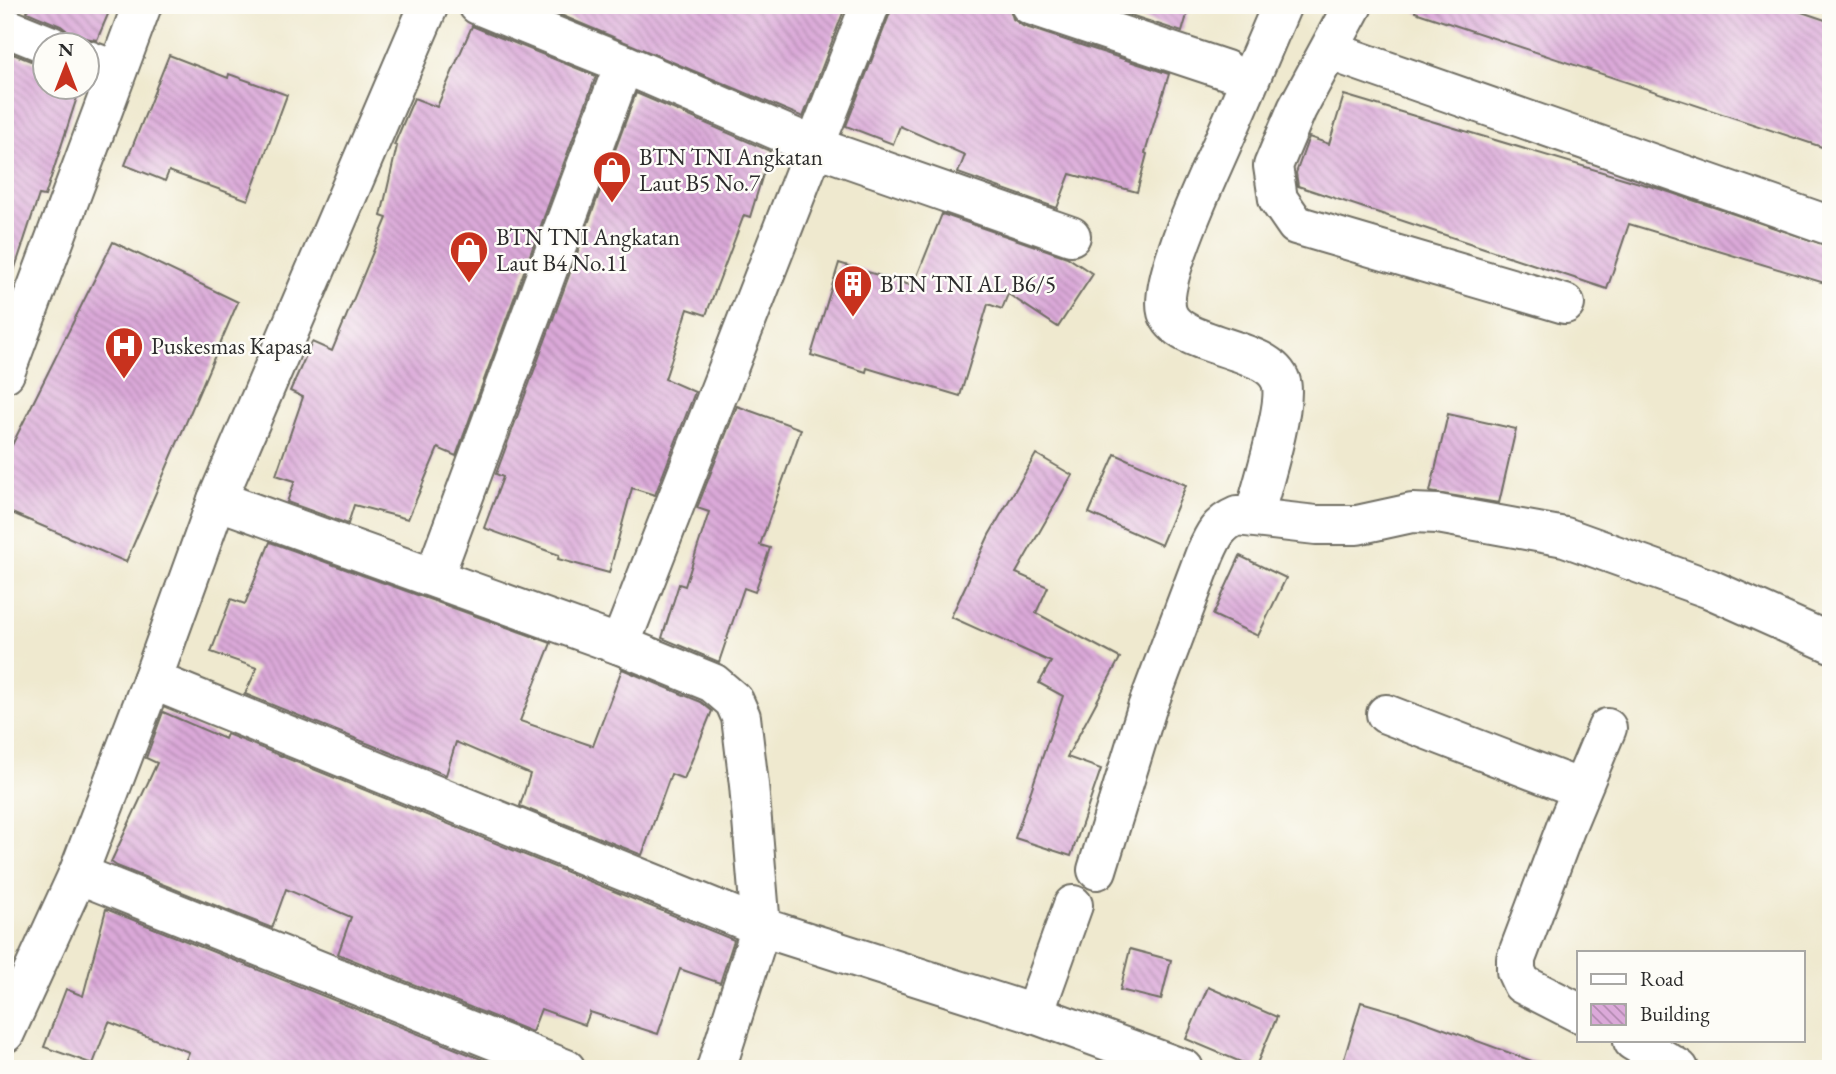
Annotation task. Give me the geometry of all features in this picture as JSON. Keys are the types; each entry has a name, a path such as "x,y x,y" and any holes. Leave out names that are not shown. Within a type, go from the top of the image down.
{"street":[{"path":"102,65 142,5"},
{"path":"5,1033 78,874 217,500 429,5"},
{"path":"478,5 624,64 816,148 1071,236"},
{"path":"620,645 870,5"},
{"path":"1030,5 1226,70"},
{"path":"1254,516 1283,404 1281,381 1269,364 1183,331 1167,314 1166,295 1180,244 1282,5"},
{"path":"1353,5 1297,109 1273,166 1278,199 1296,225 1565,304"},
{"path":"5,27 32,38"},
{"path":"1330,51 1831,226"},
{"path":"434,577 624,64"},
{"path":"5,373 90,102"},
{"path":"217,500 620,645 713,683 728,695 739,710 749,785 761,927 716,1069"},
{"path":"1097,870 1147,708 1205,554 1225,521 1237,516 1316,525 1357,525 1412,513 1438,514 1565,537 1710,589 1831,643"},
{"path":"152,680 761,927 1034,1014 1184,1069"},
{"path":"1386,714 1581,789"},
{"path":"1577,1012 1522,984 1516,971 1516,959 1607,728"},
{"path":"78,874 566,1069"},
{"path":"1034,1014 1073,905"},
{"path":"1635,1042 1679,1069"}],"building":[{"path":"29,5 112,5 100,32 69,32 27,12"},
{"path":"537,5 846,5 803,117"},
{"path":"891,5 1009,5 1013,19 1023,26 1169,74 1145,153 1147,154 1137,192 1070,174 1057,208 958,173 965,155 900,126 893,144 846,126"},
{"path":"1100,5 1190,5 1182,32"},
{"path":"1416,5 1781,5 1831,22 1831,150 1415,12"},
{"path":"472,26 596,76 456,456 438,448 408,519 354,505 348,524 287,502 295,481 276,475 303,397 290,391 312,342 332,351 387,218 381,216 397,146 394,145 414,98 437,107"},
{"path":"13,54 32,61 32,102 75,102 45,196 39,195 12,277 5,276 5,78"},
{"path":"169,55 228,78 229,74 287,95 248,200 169,171 165,181 125,165"},
{"path":"636,93 770,151 750,217 744,215 706,315 688,309 665,379 695,392 655,495 632,488 609,573 558,559 559,555 484,528 503,477 496,474"},
{"path":"1344,95 1663,190 1831,247 1831,285 1629,224 1607,289 1298,186 1296,173 1309,137 1329,144"},
{"path":"942,214 1067,257 1093,274 1058,327 1008,294 1002,309 988,304 960,396 867,368 866,372 811,355 839,263 913,286"},
{"name":"Puskesmas Kapasa","path":"113,242 238,302 126,562 5,510 5,459"},
{"path":"737,406 801,429 760,545 770,548 755,592 744,588 719,662 662,638 679,584 685,586 709,512 697,508"},
{"path":"1448,414 1516,429 1499,503 1430,492"},
{"path":"1036,454 1072,475 1016,573 1048,587 1036,613 1120,658 1067,757 1101,769 1071,856 1015,838 1063,696 1039,683 1051,662 951,617 989,535"},
{"path":"1115,454 1186,485 1161,545 1089,513"},
{"path":"270,542 551,643 520,721 593,746 622,669 701,702 712,711 684,779 671,774 642,855 520,806 530,774 456,742 446,775 245,694 257,668 211,652 231,599 245,604"},
{"path":"1240,556 1286,578 1258,636 1213,615"},
{"path":"163,712 225,739 227,734 734,940 720,983 680,969 658,1034 590,1012 585,1025 541,1009 532,1032 338,954 351,917 286,889 272,928 117,866 111,862 157,763 146,758"},
{"path":"106,909 506,1069 182,1069 189,1052 109,1022 93,1064 44,1047 66,989 83,996"},
{"path":"1130,949 1171,960 1161,1000 1120,990"},
{"path":"1208,987 1277,1017 1255,1068 1186,1039"},
{"path":"1361,1002 1406,1015 1540,1064 1539,1069 1341,1069"}],"place":[{"name":"BTN TNI Angkatan Laut B5 No.7","path":"612,204"},
{"name":"BTN TNI Angkatan Laut B4 No.11","path":"469,284"},
{"name":"BTN TNI AL B6/5","path":"853,318"},
{"name":"Puskesmas Kapasa","path":"124,380"}]}
